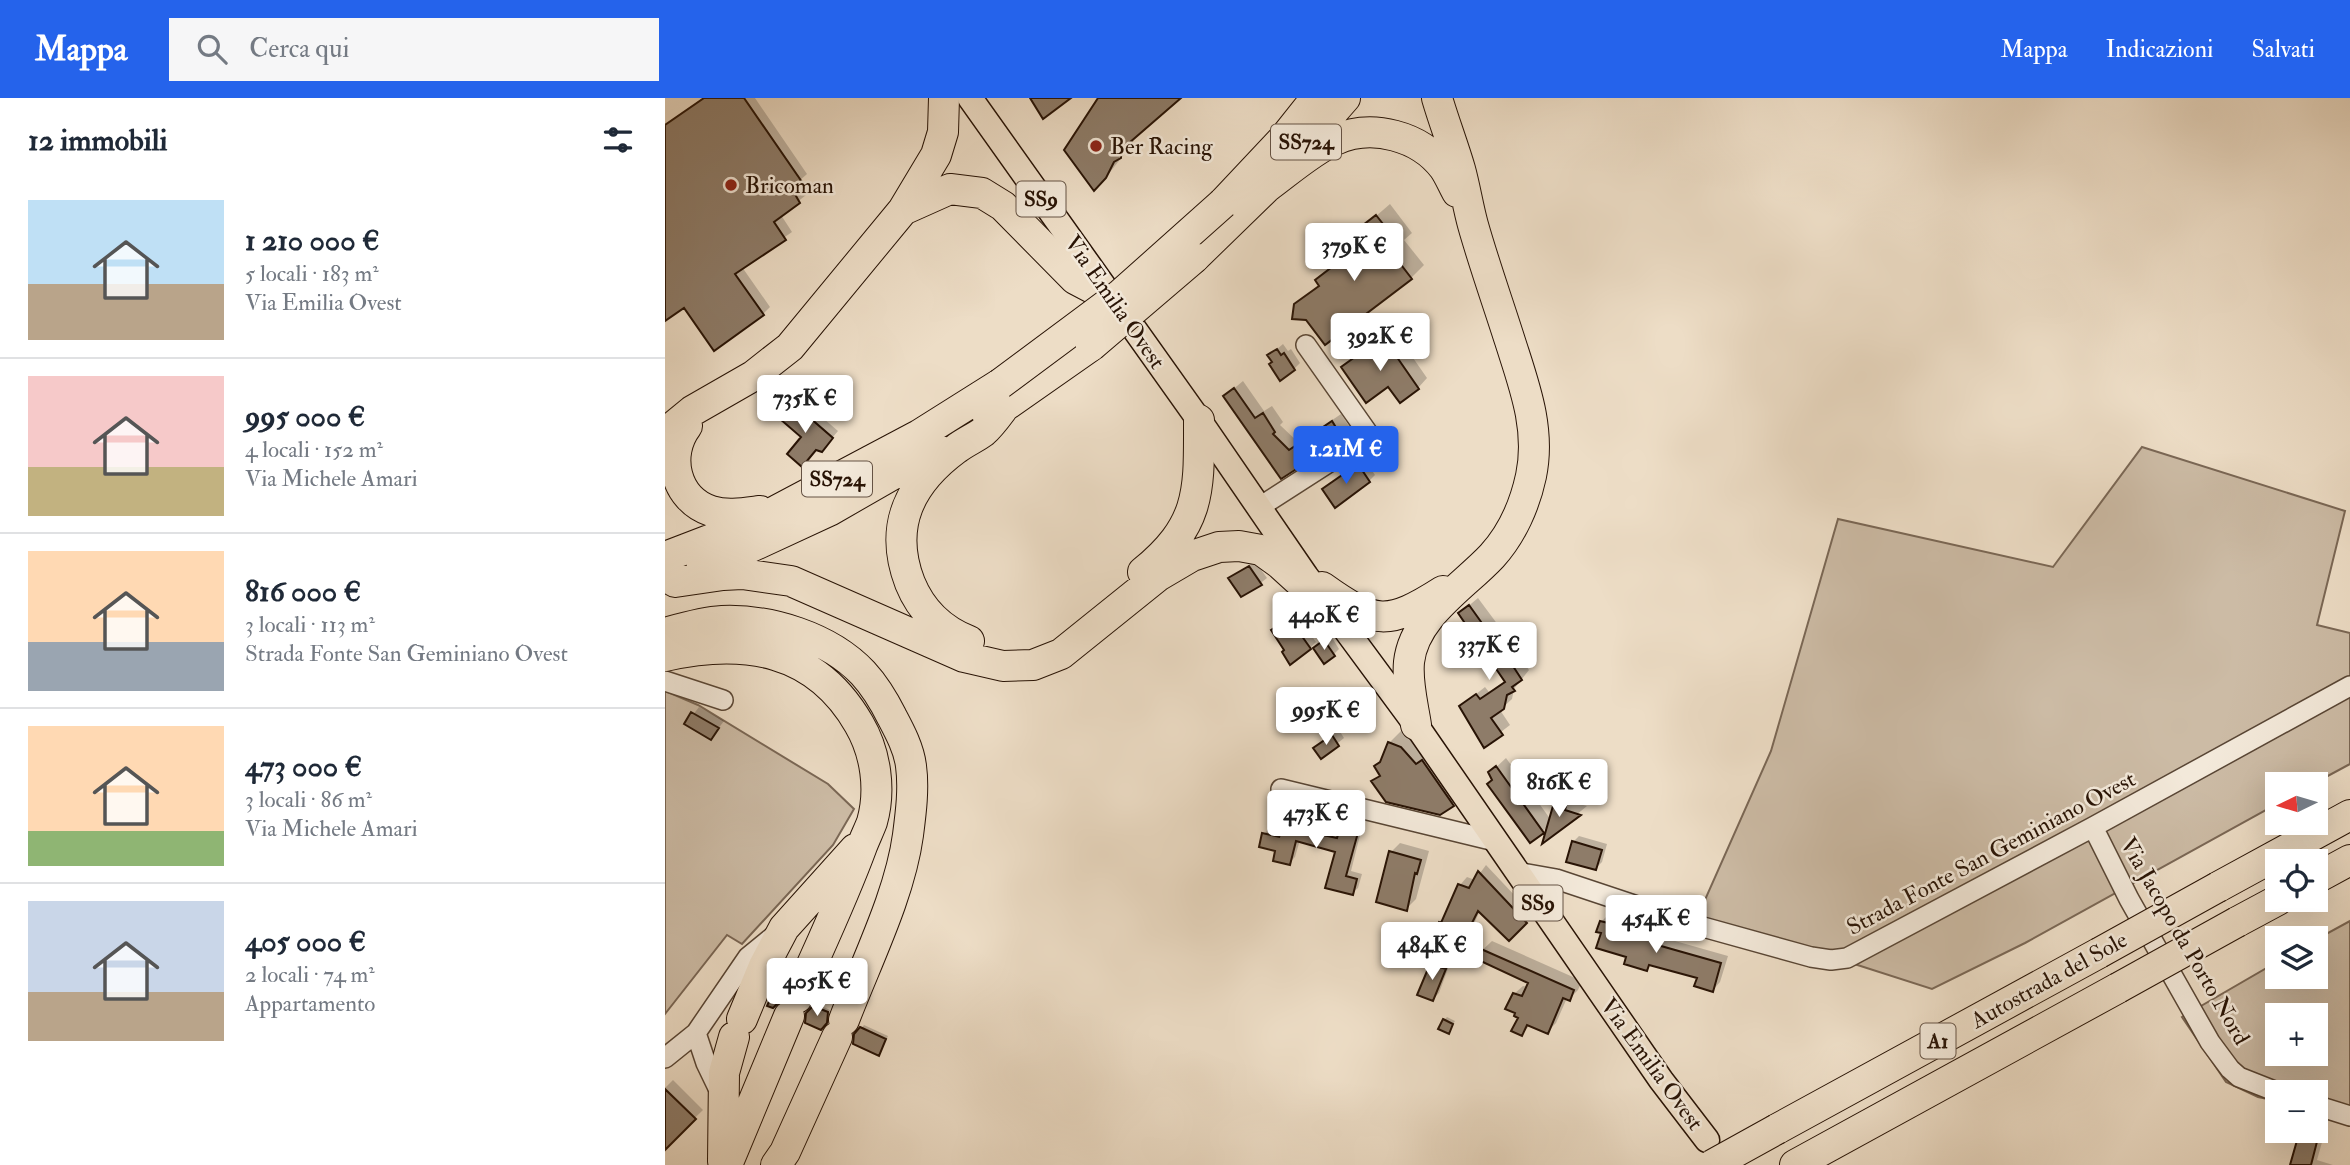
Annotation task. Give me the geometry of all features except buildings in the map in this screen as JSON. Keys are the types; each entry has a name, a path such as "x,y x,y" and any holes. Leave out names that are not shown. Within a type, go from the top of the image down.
{"highway":[{"path":"665,443 675,425 701,405 753,376 790,347 903,210 936,155 943,132 944,98"},
{"name":"SS724","path":"1229,211 1316,98"},
{"name":"SS724","path":"668,575 829,511 893,476 1006,398 1121,294 1229,211 1267,187 1345,98"},
{"path":"1416,725 1409,680 1409,662 1413,646 1431,615 1504,540 1521,508 1531,475 1534,443 1529,404 1437,98"},
{"path":"1267,187 1336,140 1355,134 1389,134 1417,145 1432,155 1445,169 1473,225"},
{"path":"903,210 950,189 982,192 1003,206 1075,279 1113,299"},
{"path":"1006,398 984,431 958,448 921,480 910,499 903,520 901,544 907,576 927,613 954,635 1001,649 1044,645 1056,640 1158,559 1184,526 1195,505 1198,486 1199,420"},
{"name":"SS724","path":"668,575 751,524 919,435 1006,398"},
{"path":"701,405 683,432 675,454 678,481 687,494 698,505 725,514 781,508"},
{"path":"668,575 741,574 791,581 964,657 985,663 1020,667 1044,662 1061,654 1159,576 1192,556 1219,547 1239,546 1261,550 1335,614"},
{"path":"1306,576 1358,612 1381,617 1400,615 1418,607 1479,568"},
{"path":"665,633 722,621 761,624 795,632 831,648 861,670 873,685 900,732 911,765 908,837 893,892 840,1028 785,1152 776,1165"},
{"path":"665,656 721,648 758,651 797,663 818,674 849,707 863,732 873,758 877,784 872,822 849,881 725,1165"},
{"name":"Autostrada del Sole","path":"1710,1153 1777,1129 2350,815"},
{"path":"725,1165 724,1073 738,1028 764,966 784,928 864,839"},
{"path":"2328,872 2350,860"},
{"name":"Autostrada del Sole","path":"1797,1164 2265,907"}],"main road":[{"name":"Via Emilia Ovest","path":"970,98 1199,420 1306,576 1416,725 1710,1153"}],"street":[{"path":"1258,508 1370,436 1306,345"},
{"path":"665,681 723,701"},
{"name":"Strada Fonte San Geminiano Ovest","path":"1516,872 1556,878 1685,922 1811,957 1831,960 1847,958 2350,686"},
{"path":"1282,789 1495,841"},
{"name":"Via Jacopo da Porto Nord","path":"2093,827 2129,899 2210,1042 2239,1077 2265,1087"},
{"path":"665,1058 696,1033 748,957 784,928"},
{"path":"696,1033 723,1100"},
{"path":"2328,1109 2350,1116"}],"shaded area":[{"path":"2142,447 2345,511 2317,625 2350,633 2350,764 2328,776 2328,772 2265,772 2265,811 2025,943 1932,989 1845,961 1696,920 1771,751 1838,519 2053,567"},
{"path":"665,691 698,705 828,784 854,809 833,845 742,944 727,935 665,1014"},
{"path":"2350,921 2350,1121 2328,1114 2328,1080 2265,1080 2265,1098 2226,1082 2182,1017 2265,969 2265,989 2328,989 2328,933"}],"place":[{"name":"Ber Racing","path":"1096,146"},
{"name":"Bricoman","path":"731,185"}]}
